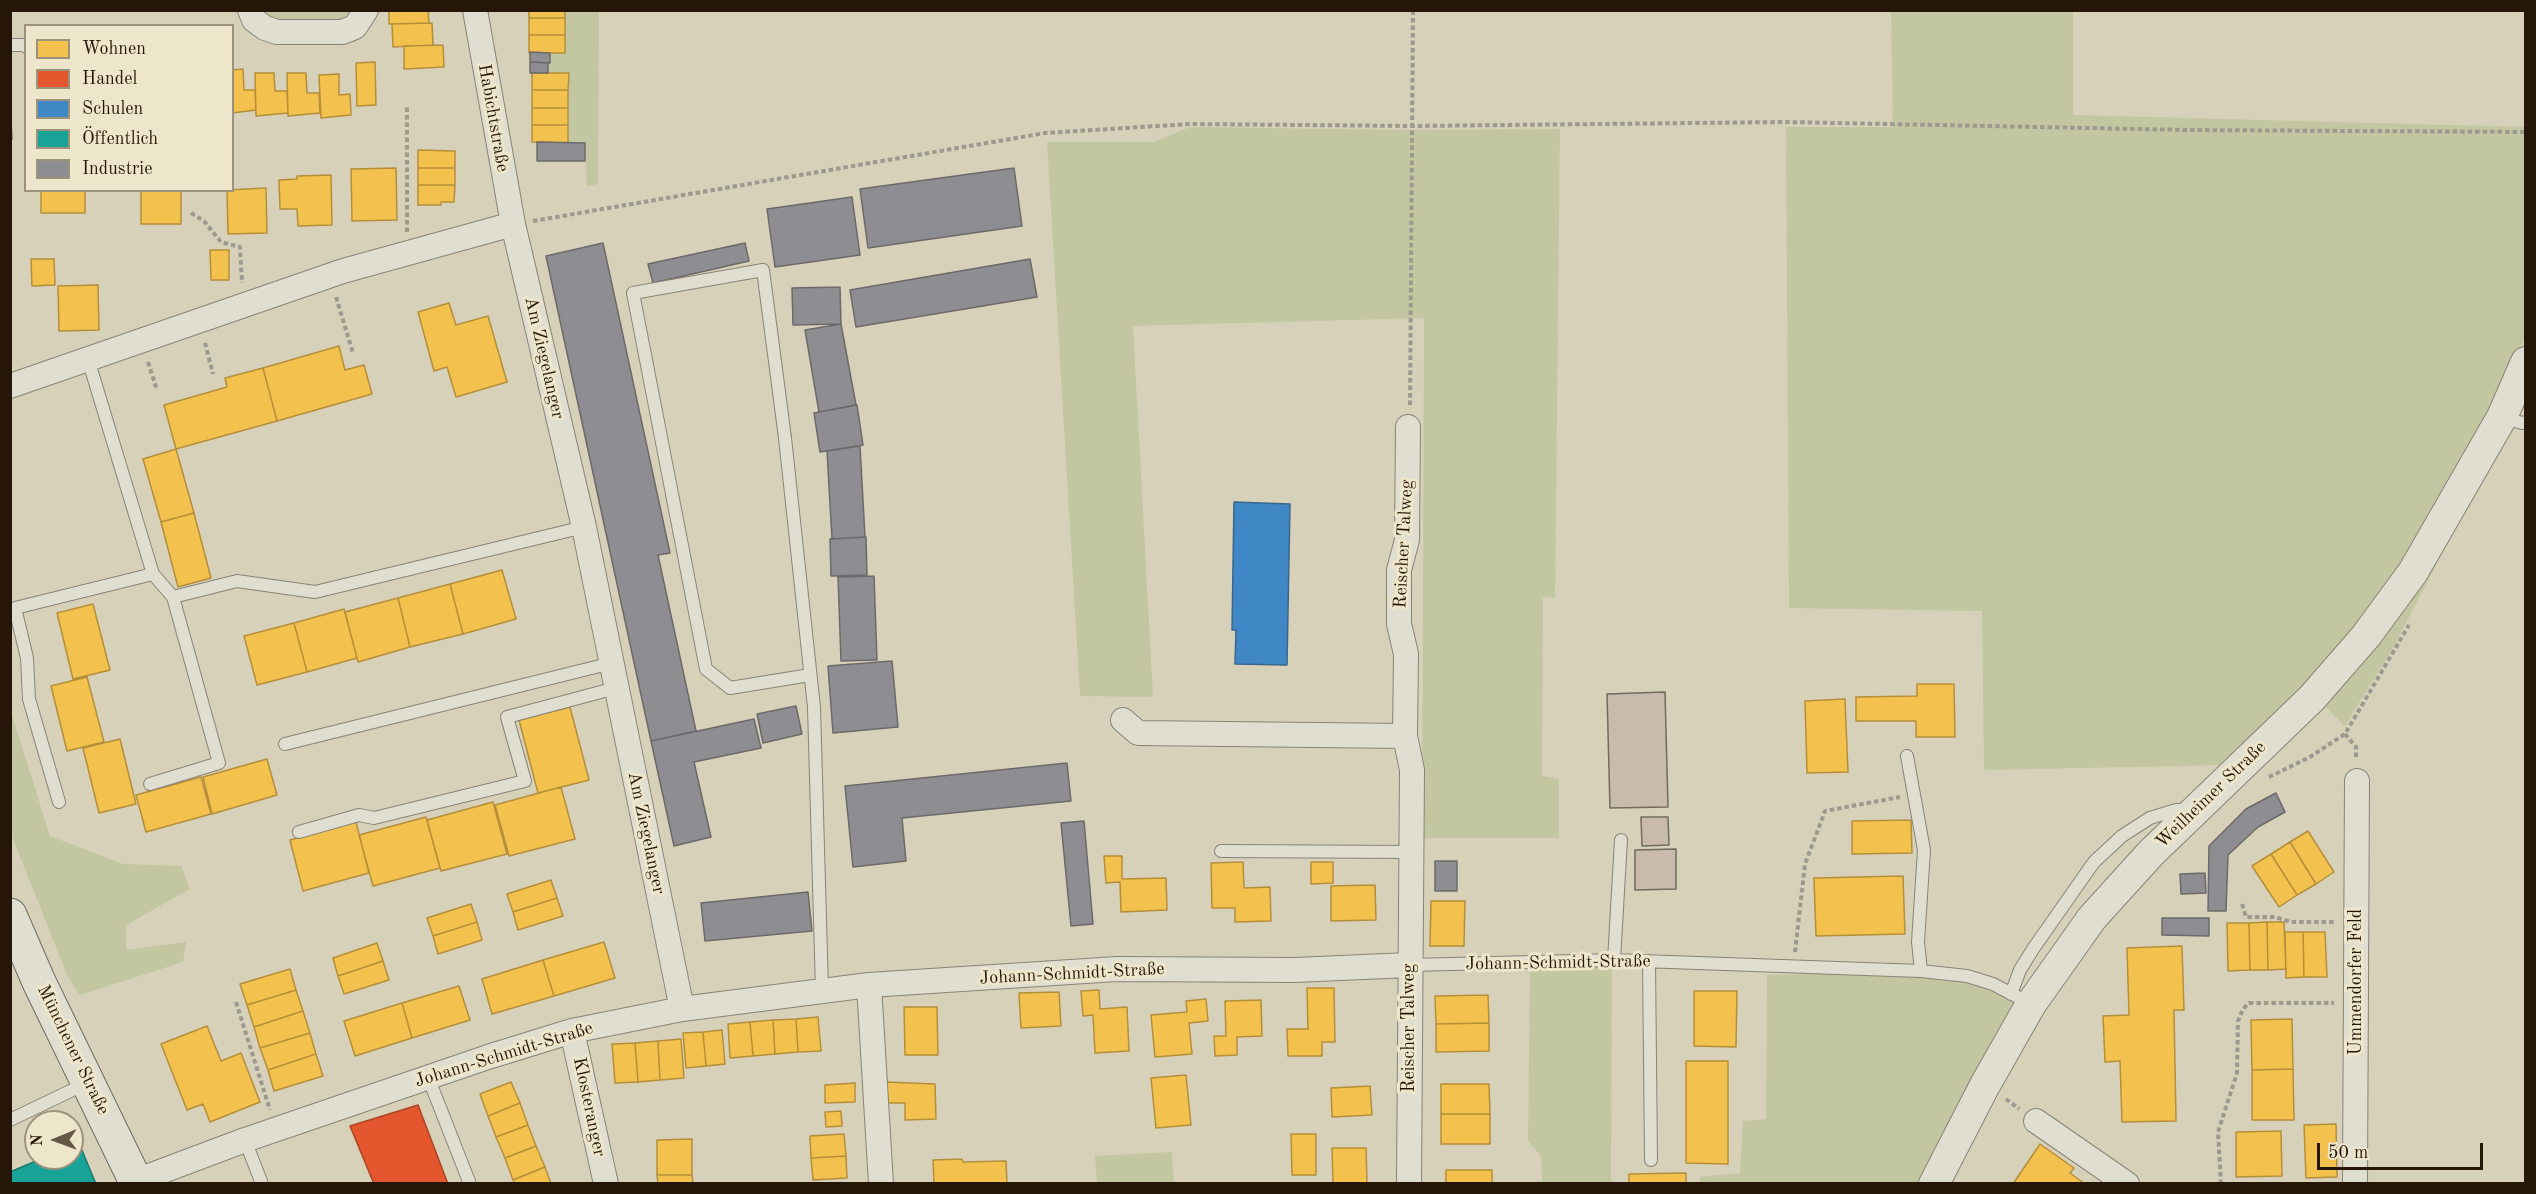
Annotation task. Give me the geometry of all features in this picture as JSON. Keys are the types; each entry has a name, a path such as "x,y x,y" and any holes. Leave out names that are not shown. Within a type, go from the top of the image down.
{"main road":[{"name":"Münchener Straße","path":"10,915 39,982 136,1182"}],"street":[{"path":"250,10 254,20 277,32 342,32 355,27 366,10"},
{"name":"Habichtstraße","path":"475,10 513,224"},
{"path":"10,386 329,276 513,224"},
{"name":"Am Ziegelanger","path":"513,224 584,527 682,1009"},
{"name":"Weilheimer Straße","path":"1934,1184 1985,1085 2021,999 2151,853 2312,698 2366,636 2413,572 2514,419 2526,362"},
{"name":"Reischer Talweg","path":"1408,427 1407,540 1399,570 1400,624 1406,654 1406,736 1412,770 1408,1184"},
{"path":"1123,720 1138,734 1406,736"},
{"name":"Ummendorfer Feld","path":"2355,1184 2357,781"},
{"name":"Johann-Schmidt-Straße","path":"136,1182 245,1140 428,1077 572,1031 682,1009 869,985 1117,969 1295,970 1409,965"},
{"path":"869,985 881,1184"},
{"name":"Klosteranger","path":"572,1031 606,1184"},
{"path":"2036,1121 2127,1184"}],"lane":[{"path":"810,675 730,687 706,669 633,293 763,270 785,438 814,707 822,990"},
{"path":"88,359 153,574 173,597 219,763 150,784"},
{"path":"173,597 237,581 315,592 584,527"},
{"path":"59,802 29,699 27,658 15,608 153,574"},
{"path":"285,744 612,663"},
{"path":"299,832 359,815 374,818 525,781 507,717 616,688"},
{"path":"1907,756 1924,850 1918,942 1921,971"},
{"path":"1614,960 1621,840"},
{"path":"1221,851 1411,852"},
{"name":"Johann-Schmidt-Straße","path":"1409,965 1614,960 1921,971 1967,976 1994,984 2021,999"},
{"path":"1649,961 1651,1160"},
{"path":"428,1077 470,1184"},
{"path":"10,1120 88,1083"},
{"path":"245,1140 262,1184"}],"path":[{"path":"1408,427 1412,392 1413,10"},
{"path":"406,254 407,105"},
{"path":"513,224 1045,133 1190,123 1413,126 1786,122 2187,130 2526,132"},
{"path":"191,213 204,221 221,242 240,247 243,291"},
{"path":"329,276 353,353"},
{"path":"199,321 213,374"},
{"path":"141,341 157,390"},
{"path":"1793,967 1805,864 1825,811 1914,795"},
{"path":"2242,904 2246,917 2275,917 2291,922 2355,921"},
{"path":"236,1002 276,1130"},
{"path":"2221,1184 2218,1132 2237,1074 2238,1021 2243,1009 2249,1003 2356,1003"}],"green space":[{"path":"1891,10 2073,11 2073,115 2525,127 2525,337 2491,418 2358,635 2231,765 1984,770 1982,611 1789,608 1786,127 1893,127"},
{"path":"265,11 351,11 339,23 276,22"},
{"path":"565,11 599,11 598,184 587,186 585,143 568,143 568,73 548,73 550,53"},
{"path":"1190,127 1409,130 1560,129 1555,598 1543,597 1542,776 1559,779 1559,838 1422,838 1424,318 1133,326 1153,697 1080,696 1047,142 1154,142"},
{"path":"2516,423 2450,538 2394,646 2345,726 2320,701"},
{"path":"10,709 50,836 123,864 181,866 190,889 126,925 126,950 186,942 183,962 80,995 67,975 11,834"},
{"path":"1612,964 1611,1181 1620,1183 1542,1183 1541,1156 1528,1141 1530,967"},
{"path":"1950,971 2023,1001 1924,1183 1699,1184 1700,1177 1740,1173 1743,1121 1766,1119 1767,975"},
{"path":"1172,1152 1174,1183 1097,1183 1095,1156"}],"building: Wohnen":[{"path":"389,10 428,10 429,23 389,24"},
{"path":"529,10 565,10 565,18 529,18"},
{"path":"529,18 565,18 565,35 529,35"},
{"path":"432,23 433,45 393,47 392,24"},
{"path":"529,35 565,35 565,53 529,53"},
{"path":"443,45 444,67 404,69 404,46"},
{"path":"375,62 376,105 357,106 356,63"},
{"path":"243,69 244,90 255,90 256,110 234,113 234,70"},
{"path":"255,73 274,73 275,91 287,91 288,113 256,116"},
{"path":"287,73 306,73 307,93 319,93 320,113 288,116"},
{"path":"532,73 569,73 568,90 532,90"},
{"path":"339,74 339,95 350,94 351,115 321,118 319,75"},
{"path":"532,90 568,90 568,108 532,108"},
{"path":"532,108 568,108 568,125 532,125"},
{"path":"532,125 568,125 568,143 532,142"},
{"path":"418,150 455,151 455,168 418,168"},
{"path":"396,168 397,220 352,221 351,169"},
{"path":"418,168 455,168 455,185 418,185"},
{"path":"331,175 332,225 298,226 297,209 280,209 279,180 297,179 297,176"},
{"path":"418,185 455,185 454,202 441,202 441,205 418,205"},
{"path":"266,188 267,233 228,234 227,192 234,192 234,190"},
{"path":"41,192 85,192 85,213 41,213"},
{"path":"141,192 181,192 181,224 141,224"},
{"path":"210,250 229,250 229,280 211,280"},
{"path":"31,259 54,259 55,285 32,286"},
{"path":"98,285 99,330 59,331 58,286"},
{"path":"449,303 456,325 488,316 507,382 456,397 447,367 434,371 418,312"},
{"path":"339,346 345,370 364,365 372,394 277,421 263,368"},
{"path":"263,368 277,421 176,449 164,405 227,387 225,378"},
{"path":"176,449 194,513 161,522 143,459"},
{"path":"194,513 211,578 178,587 161,522"},
{"path":"502,570 516,619 463,634 450,584"},
{"path":"450,584 463,634 410,647 398,598"},
{"path":"398,598 410,647 358,662 345,612"},
{"path":"93,604 110,670 73,679 57,613"},
{"path":"344,609 357,658 307,672 294,623"},
{"path":"294,623 307,672 257,685 244,636"},
{"path":"87,677 104,742 67,751 51,686"},
{"path":"1917,684 1954,684 1955,737 1916,737 1916,721 1856,721 1856,697 1917,696"},
{"path":"1845,699 1848,772 1807,773 1805,701"},
{"path":"570,707 589,780 538,793 519,720"},
{"path":"120,739 136,804 99,813 83,748"},
{"path":"267,759 277,795 212,814 203,777"},
{"path":"201,777 211,814 146,832 136,795"},
{"path":"561,787 575,839 509,856 495,805"},
{"path":"493,802 507,854 441,871 427,820"},
{"path":"426,817 440,868 373,886 359,835"},
{"path":"1911,820 1912,853 1852,854 1852,821"},
{"path":"356,822 369,873 303,891 290,840"},
{"path":"2308,831 2334,872 2316,884 2290,842"},
{"path":"2290,842 2316,884 2297,895 2271,854"},
{"path":"2271,854 2297,895 2279,907 2252,866"},
{"path":"1104,856 1122,856 1122,879 1166,878 1167,910 1121,912 1120,882 1106,883"},
{"path":"1243,862 1244,888 1270,887 1271,921 1235,922 1235,908 1212,908 1211,863"},
{"path":"1311,862 1333,862 1333,883 1311,884"},
{"path":"1903,876 1905,934 1816,936 1814,878"},
{"path":"551,880 557,898 513,912 507,894"},
{"path":"1375,885 1376,920 1331,921 1331,886"},
{"path":"557,898 563,916 518,930 513,912"},
{"path":"1431,901 1465,901 1464,946 1430,946"},
{"path":"471,904 477,922 433,936 427,918"},
{"path":"477,922 482,940 438,954 433,936"},
{"path":"2267,922 2268,970 2250,970 2249,923"},
{"path":"2267,922 2284,922 2286,969 2268,970"},
{"path":"2227,923 2249,923 2250,970 2228,971"},
{"path":"2285,932 2303,932 2304,977 2286,978"},
{"path":"2303,932 2325,932 2327,977 2304,977"},
{"path":"604,942 615,978 554,996 543,960"},
{"path":"377,943 383,961 338,976 333,958"},
{"path":"2182,946 2184,1010 2174,1010 2176,1121 2122,1122 2120,1061 2105,1062 2103,1016 2129,1015 2127,948"},
{"path":"543,960 554,996 492,1014 482,979"},
{"path":"383,961 389,980 344,994 338,976"},
{"path":"290,969 296,990 247,1005 240,984"},
{"path":"459,986 470,1020 412,1038 402,1003"},
{"path":"1307,988 1334,988 1335,1042 1322,1042 1322,1056 1288,1056 1287,1029 1308,1029"},
{"path":"296,990 303,1011 254,1027 247,1005"},
{"path":"1099,990 1100,1009 1127,1007 1129,1051 1095,1053 1093,1015 1083,1016 1081,991"},
{"path":"1694,991 1737,991 1736,1047 1694,1046"},
{"path":"1059,992 1061,1026 1021,1028 1019,993"},
{"path":"1488,995 1489,1023 1436,1024 1435,996"},
{"path":"1206,999 1208,1021 1189,1023 1192,1054 1155,1057 1151,1015 1187,1012 1186,1001"},
{"path":"1261,1000 1262,1036 1237,1037 1237,1055 1215,1056 1214,1036 1226,1036 1225,1001"},
{"path":"402,1003 412,1038 355,1056 344,1021"},
{"path":"904,1007 937,1007 938,1055 905,1055"},
{"path":"303,1011 310,1033 260,1048 254,1027"},
{"path":"818,1017 821,1051 798,1052 796,1019"},
{"path":"796,1019 798,1052 775,1054 773,1020"},
{"path":"2292,1019 2293,1069 2252,1070 2251,1020"},
{"path":"773,1020 775,1054 753,1056 750,1022"},
{"path":"750,1022 753,1056 730,1058 728,1024"},
{"path":"1489,1023 1489,1051 1436,1052 1436,1024"},
{"path":"207,1026 221,1061 241,1053 260,1102 210,1122 203,1104 187,1110 161,1044"},
{"path":"722,1030 725,1064 706,1066 703,1032"},
{"path":"703,1032 706,1066 686,1068 683,1033"},
{"path":"310,1033 316,1054 268,1070 260,1048"},
{"path":"681,1039 684,1078 660,1080 658,1041"},
{"path":"658,1041 660,1080 638,1082 635,1043"},
{"path":"635,1043 638,1082 615,1083 612,1044"},
{"path":"316,1054 323,1076 274,1091 268,1070"},
{"path":"1686,1061 1728,1061 1728,1164 1686,1163"},
{"path":"2293,1069 2294,1120 2252,1120 2252,1070"},
{"path":"1186,1075 1191,1125 1156,1128 1151,1078"},
{"path":"511,1082 520,1103 488,1116 480,1094"},
{"path":"885,1082 935,1084 936,1119 905,1120 905,1103 885,1103"},
{"path":"855,1083 855,1102 825,1103 825,1085"},
{"path":"1441,1084 1489,1084 1490,1114 1441,1114"},
{"path":"1370,1086 1372,1115 1332,1117 1331,1088"},
{"path":"520,1103 528,1125 496,1137 488,1116"},
{"path":"841,1111 842,1126 826,1127 825,1112"},
{"path":"1441,1114 1490,1114 1490,1144 1441,1144"},
{"path":"2336,1124 2337,1177 2306,1178 2304,1125"},
{"path":"528,1125 536,1146 505,1158 496,1137"},
{"path":"2281,1131 2282,1176 2236,1177 2236,1132"},
{"path":"844,1134 846,1156 811,1158 810,1136"},
{"path":"1291,1134 1316,1134 1316,1175 1292,1175"},
{"path":"692,1139 692,1175 657,1175 657,1140"},
{"path":"2040,1144 2074,1168 2070,1173 2085,1184 2013,1184"},
{"path":"536,1146 545,1167 513,1180 505,1158"},
{"path":"1332,1148 1366,1148 1367,1184 1333,1184"},
{"path":"846,1156 847,1178 813,1180 811,1158"},
{"path":"962,1159 963,1162 1006,1161 1007,1184 934,1184 933,1160"},
{"path":"545,1167 551,1184 515,1184 513,1180"},
{"path":"1446,1170 1492,1170 1492,1184 1446,1184"},
{"path":"1686,1173 1686,1184 1629,1184 1629,1174"},
{"path":"657,1175 692,1175 693,1184 658,1184"}],"building: Handel":[{"path":"418,1105 448,1184 374,1184 350,1126"}],"building: Schulen":[{"path":"1234,502 1290,504 1287,665 1235,664 1236,630 1232,630"}],"building: Öffentlich":[{"path":"84,1155 96,1184 10,1184 10,1172 24,1166 24,1170 84,1170"}],"building: Industrie":[{"path":"530,52 550,53 550,63 530,62"},
{"path":"530,62 548,63 548,73 530,73"},
{"path":"10,100 12,139 10,139"},
{"path":"537,142 585,143 585,161 537,161"},
{"path":"1014,168 1022,226 868,248 860,189"},
{"path":"852,197 860,255 775,267 767,209"},
{"path":"603,243 670,553 658,555 696,731 651,741 546,256"},
{"path":"745,243 749,261 653,283 648,264"},
{"path":"1030,259 1037,297 856,327 850,290"},
{"path":"840,287 841,324 793,325 792,288"},
{"path":"841,324 856,405 819,412 805,330"},
{"path":"857,405 863,445 820,452 814,413"},
{"path":"860,446 865,537 832,539 827,451"},
{"path":"866,537 867,575 831,576 830,539"},
{"path":"874,576 877,660 841,661 838,577"},
{"path":"892,661 898,727 833,733 828,666"},
{"path":"796,706 802,734 763,743 757,714"},
{"path":"754,719 761,748 694,762 711,837 674,846 651,741"},
{"path":"1067,763 1071,801 902,818 906,861 853,867 845,786"},
{"path":"2276,793 2285,812 2258,827 2228,855 2226,911 2208,911 2209,846 2246,809"},
{"path":"1084,821 1093,924 1071,926 1061,823"},
{"path":"1435,861 1457,861 1457,891 1435,891"},
{"path":"2205,873 2206,893 2181,894 2180,874"},
{"path":"808,892 812,931 705,941 701,903"},
{"path":"2162,918 2209,918 2209,936 2162,935"}],"building: Sonstige":[{"path":"1665,692 1668,807 1610,808 1607,694"},
{"path":"1641,817 1668,817 1669,845 1642,846"},
{"path":"1676,849 1676,889 1635,890 1635,850"}]}
